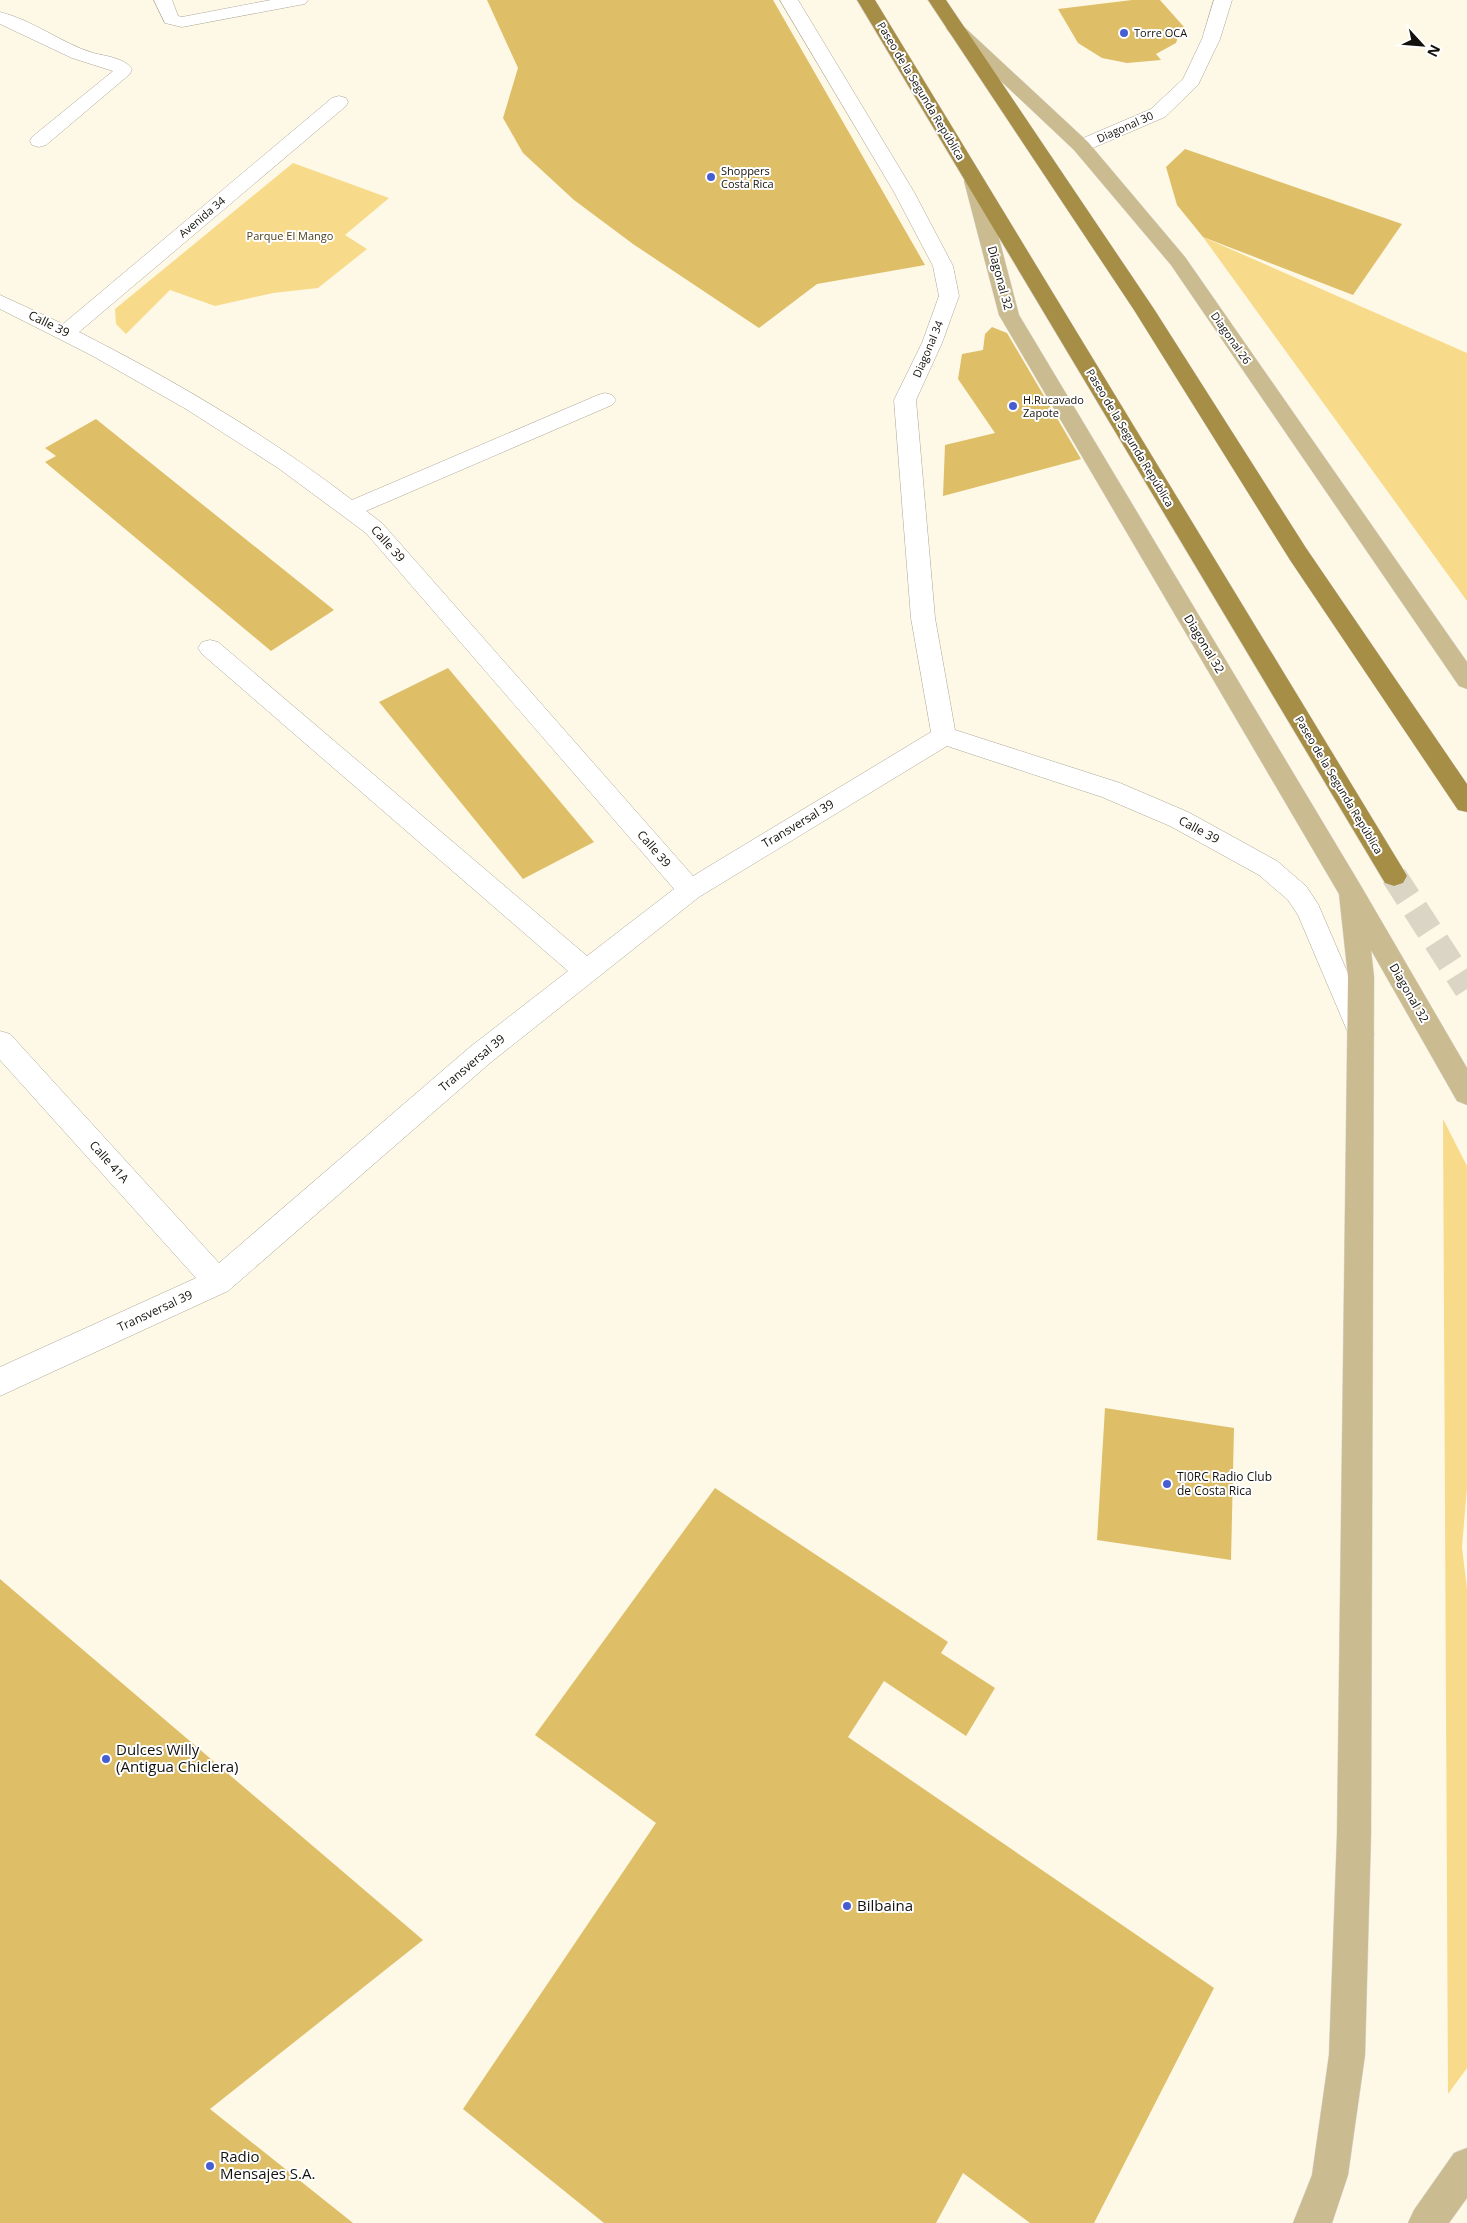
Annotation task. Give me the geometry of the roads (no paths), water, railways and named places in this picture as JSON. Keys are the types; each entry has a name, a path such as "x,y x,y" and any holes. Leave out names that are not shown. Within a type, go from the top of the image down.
{"highway":[{"name":"Paseo de la Segunda República","path":"866,0 1394,876"},
{"path":"938,0 1144,309 1298,554 1467,803"}],"main road":[{"name":"Diagonal 26","path":"955,28 1081,146 1178,261 1467,680"},
{"name":"Diagonal 32","path":"974,181 1009,315 1352,893 1467,1093"},
{"path":"1312,2223 1319,2209 1330,2175 1347,2055 1354,1834 1361,977 1352,893"},
{"path":"1427,2223 1467,2166"}],"street":[{"path":"163,0 171,19 182,22 298,0"},
{"name":"Diagonal 34","path":"789,0 904,192 943,266 949,296 932,343 905,400 923,618 944,736"},
{"name":"Diagonal 30","path":"1081,146 1158,113 1191,81 1211,39 1223,0"},
{"path":"0,17 78,54 110,63 123,69 121,74 39,141"},
{"name":"Avenida 34","path":"66,332 339,102"},
{"name":"Calle 39","path":"0,301 66,332 214,414 329,492 374,528 690,890"},
{"path":"350,508 605,400"},
{"path":"210,648 587,972"},
{"name":"Transversal 39","path":"0,1382 218,1282 480,1055 690,890 944,736"},
{"name":"Calle 39","path":"944,736 1111,790 1179,819 1268,868 1297,893 1309,911 1361,1034"},
{"name":"Calle 41A","path":"0,1042 218,1282"}],"tunnel":[{"path":"1394,876 1467,989"}],"place":[{"name":"Torre OCA","path":"1124,33"},
{"name":"Shoppers Costa Rica","path":"711,177"},
{"name":"H.Rucavado Zapote","path":"1013,406"},
{"name":"TI0RC Radio Club de Costa Rica","path":"1167,1484"},
{"name":"Dulces Willy (Antigua Chiclera)","path":"106,1759"},
{"name":"Bilbaina","path":"847,1906"},
{"name":"Radio Mensajes S.A.","path":"210,2166"}],"park label":[{"name":"Parque El Mango","path":"290,236"}]}
